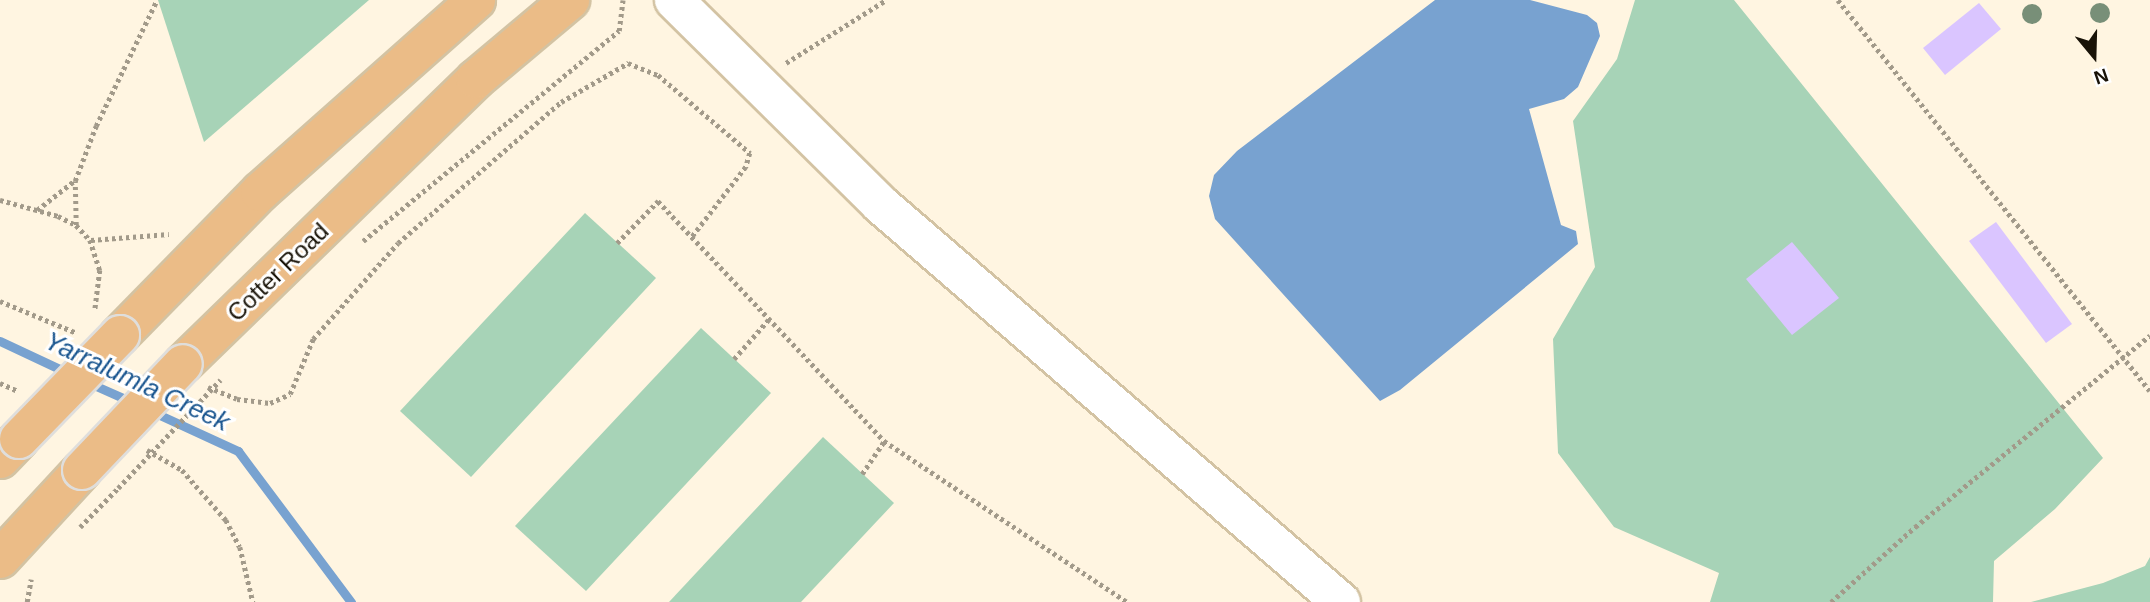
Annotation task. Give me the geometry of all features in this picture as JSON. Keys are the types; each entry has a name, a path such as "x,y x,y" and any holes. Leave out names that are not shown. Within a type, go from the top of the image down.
{"main road":[{"path":"10,449 105,328 476,0"},
{"name":"Cotter Road","path":"0,559 183,364 476,79 570,0"}],"lane":[{"path":"674,0 880,204 1341,602"}],"path":[{"path":"76,225 75,181 96,126 157,0"},
{"path":"360,243 619,32 623,0"},
{"path":"756,82 886,0"},
{"path":"1838,0 2060,283 2125,357 2150,391"},
{"path":"296,385 313,339 398,243 561,102 628,63 657,75 750,153 746,167 692,237"},
{"path":"37,210 75,181"},
{"path":"0,200 76,225 90,240 100,270 105,328"},
{"path":"617,243 658,201 884,441 1127,602"},
{"path":"90,240 146,239 176,232"},
{"path":"734,359 769,319"},
{"path":"1831,602 1915,527 2150,335"},
{"path":"118,488 220,380"},
{"path":"862,474 884,441"},
{"path":"182,470 226,520 240,547 253,602"},
{"path":"27,602 26,589 38,572"}],"green space":[{"path":"158,0 369,0 204,142"},
{"path":"1635,0 1734,0 2103,458 2055,509 1994,561 1993,602 1710,602 1719,573 1614,527 1558,453 1553,339 1595,267 1573,121 1617,59"},
{"path":"585,213 656,278 471,477 400,411"},
{"path":"701,328 771,393 586,591 515,526"},
{"path":"823,437 894,503 801,602 669,602"},
{"path":"2150,557 2150,602 2031,602 2103,583 2145,566"}],"water":[{"path":"1435,0 1530,0 1587,15 1597,23 1600,36 1578,87 1564,99 1529,109 1561,225 1576,231 1578,244 1400,390 1380,401 1215,219 1209,196 1214,175 1237,151"}],"building":[{"path":"1979,3 2001,29 1945,75 1923,48"},
{"path":"1996,222 2072,324 2046,343 1969,241"},
{"path":"1792,242 1839,298 1792,335 1746,279"}],"waterway":[{"name":"Yarralumla Creek","path":"0,341 68,373"},
{"name":"Yarralumla Creek","path":"87,382 132,402"},
{"name":"Yarralumla Creek","path":"151,411 238,451 351,602"}]}
